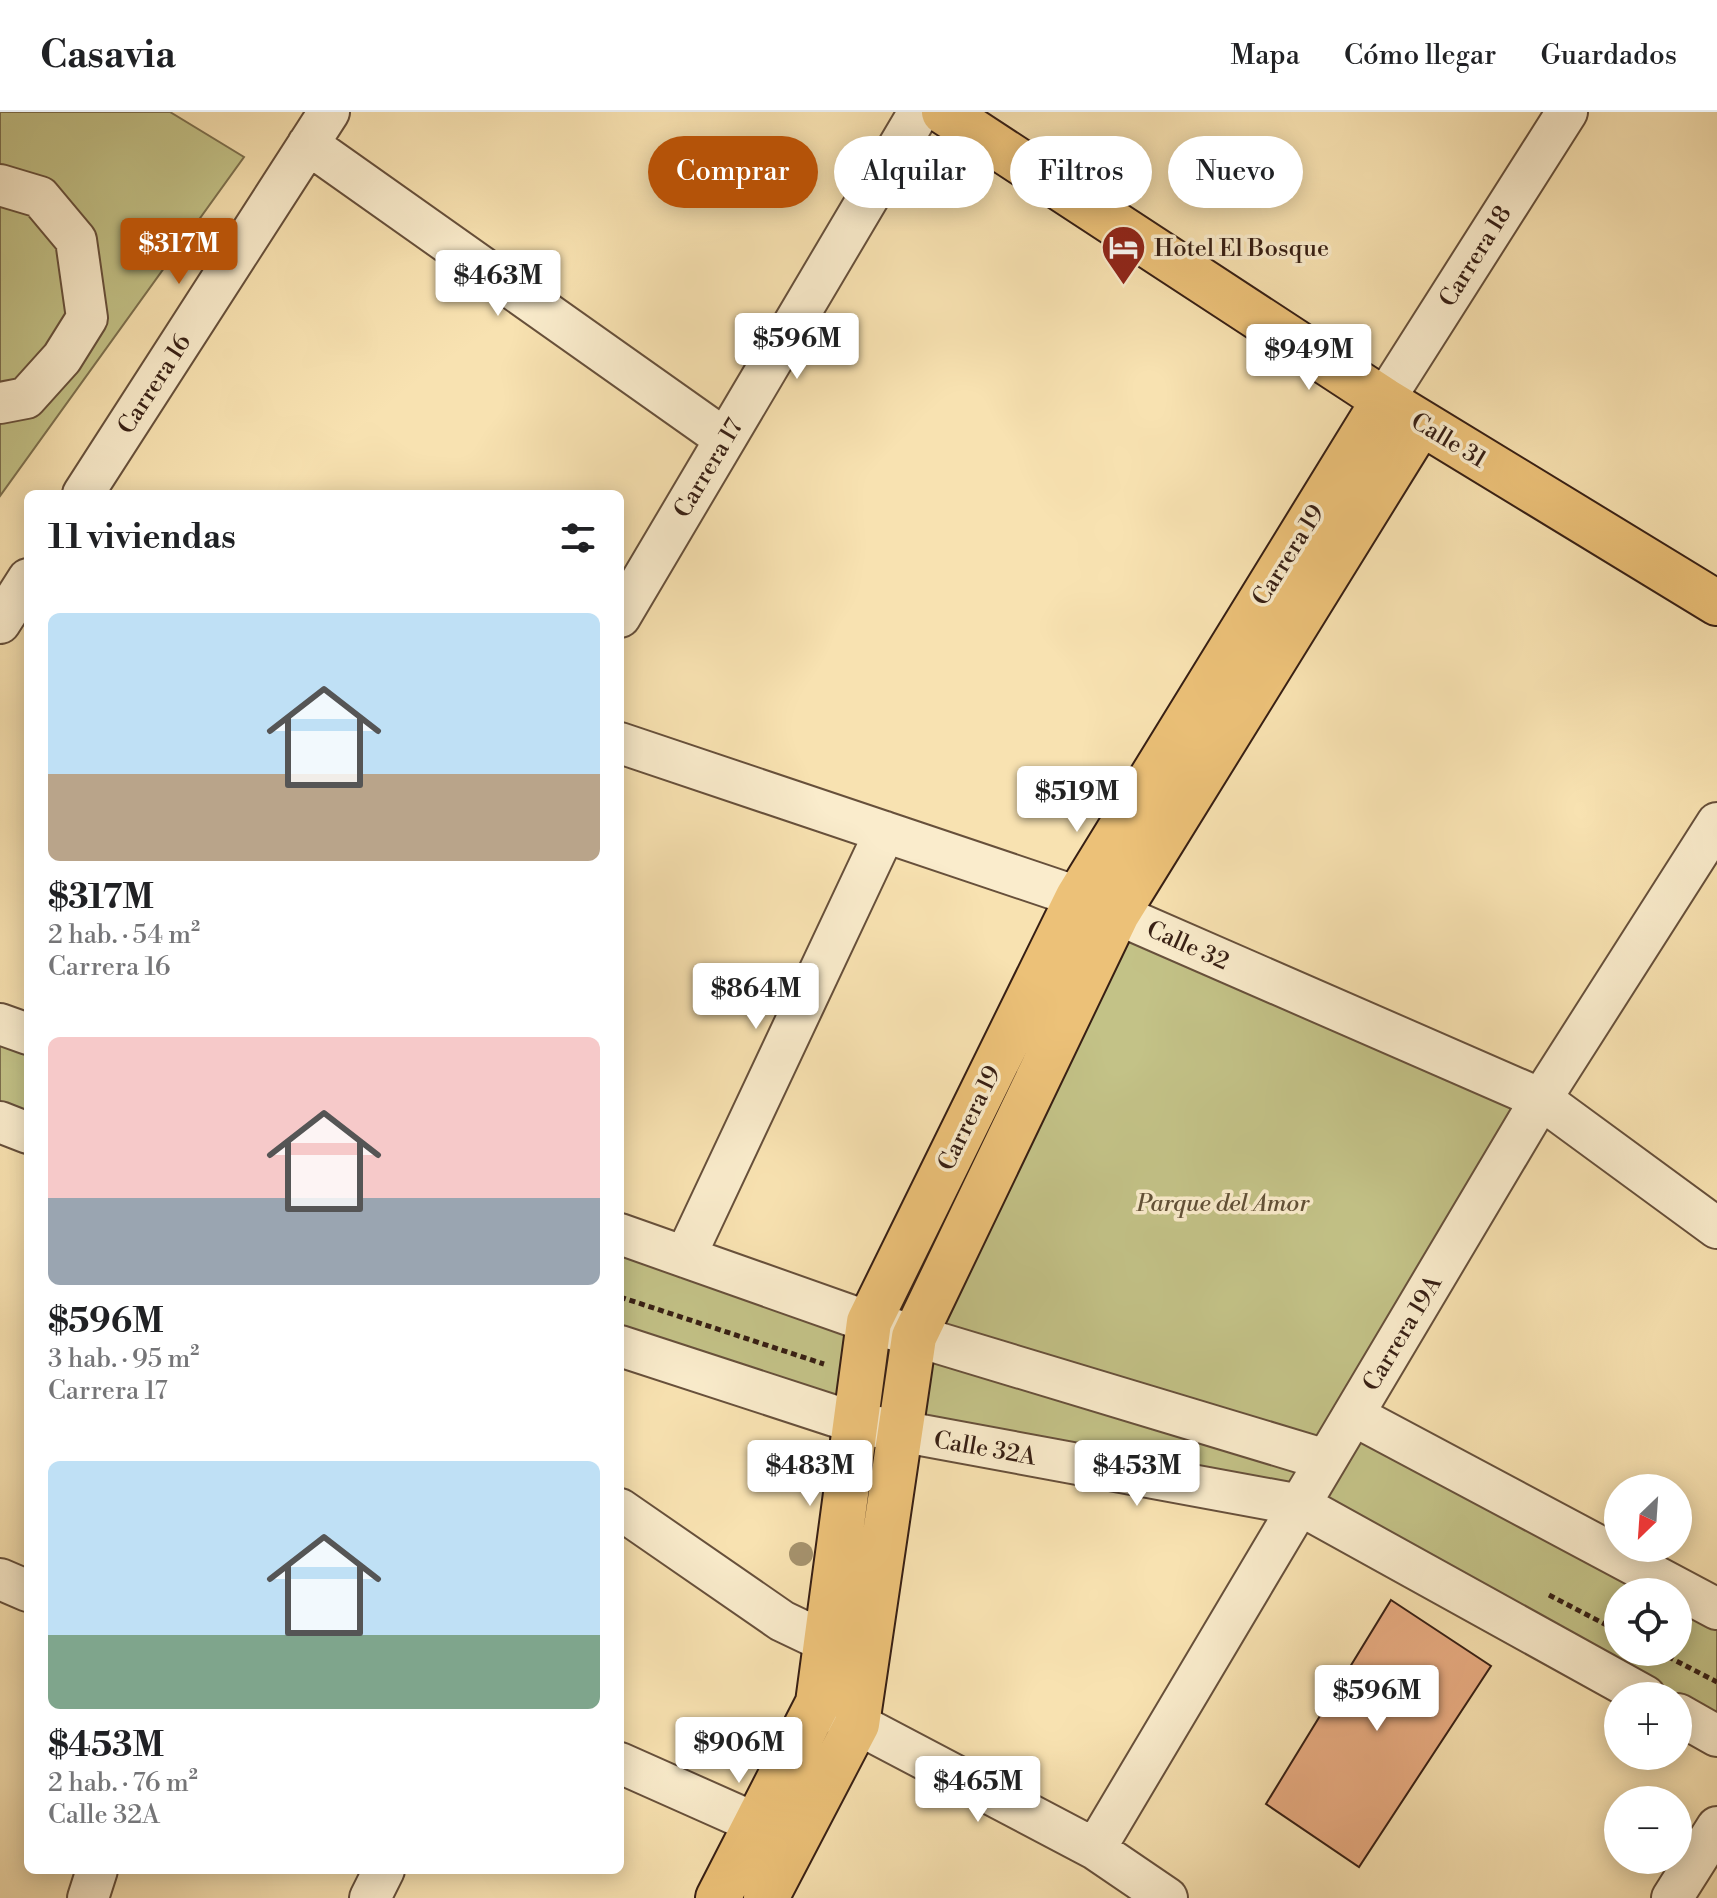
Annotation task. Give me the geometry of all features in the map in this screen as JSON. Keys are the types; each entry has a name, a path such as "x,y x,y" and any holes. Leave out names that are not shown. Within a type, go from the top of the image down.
{"main road":[{"name":"Calle 31","path":"944,112 1384,400 1717,603"},
{"name":"Carrera 19","path":"766,1898 857,1724 877,1428 869,1322 1097,905 1384,400"},
{"name":"Carrera 19","path":"718,1898 818,1703 826,1642 877,1428 1097,905 1421,423"}],"street":[{"name":"Carrera 17","path":"624,610 919,112"},
{"name":"Carrera 18","path":"1384,400 1567,112"},
{"path":"319,128 725,439"},
{"name":"Carrera 16","path":"86,490 319,128"},
{"path":"0,185 40,197 76,240 87,318 62,358 26,398 0,403"},
{"path":"0,623 24,585"},
{"name":"Calle 32","path":"624,744 1097,905 1541,1099 1717,1228"},
{"name":"Carrera 19A","path":"1095,1849 1541,1099 1717,823"},
{"path":"685,1257 885,832"},
{"path":"0,1024 24,1033"},
{"path":"0,1122 24,1131"},
{"path":"624,1235 914,1337 1326,1460"},
{"name":"Calle 32A","path":"624,1347 877,1428 1300,1505 1620,1682"},
{"path":"1353,1415 1717,1609"},
{"path":"624,1512 782,1621 826,1642"},
{"path":"0,1579 24,1589"},
{"path":"818,1703 1095,1849 1167,1898"},
{"path":"1692,1722 1717,1736"},
{"path":"624,1765 757,1824"},
{"path":"1672,1898 1717,1827"},
{"path":"88,1898 96,1874"},
{"path":"370,1898 382,1874"}],"path":[{"path":"1686,1666 1717,1682"}],"green space":[{"path":"0,112 170,112 244,157 0,496"},
{"name":"Parque del Amor","path":"1120,936 1525,1104 1319,1448 931,1333"},
{"path":"0,1024 24,1033 24,1131 0,1122"},
{"path":"624,1235 1325,1460 1353,1415 1604,1549 1604,1562 1629,1562 1659,1578 1604,1578 1604,1666 1692,1666 1692,1596 1717,1609 1717,1736 1692,1710 1692,1682 1620,1682 1300,1505 898,1432 624,1347"}],"building":[{"path":"1391,1600 1491,1666 1359,1867 1266,1804"}],"place":[{"name":"Hotel El Bosque","path":"1123,287"}]}
